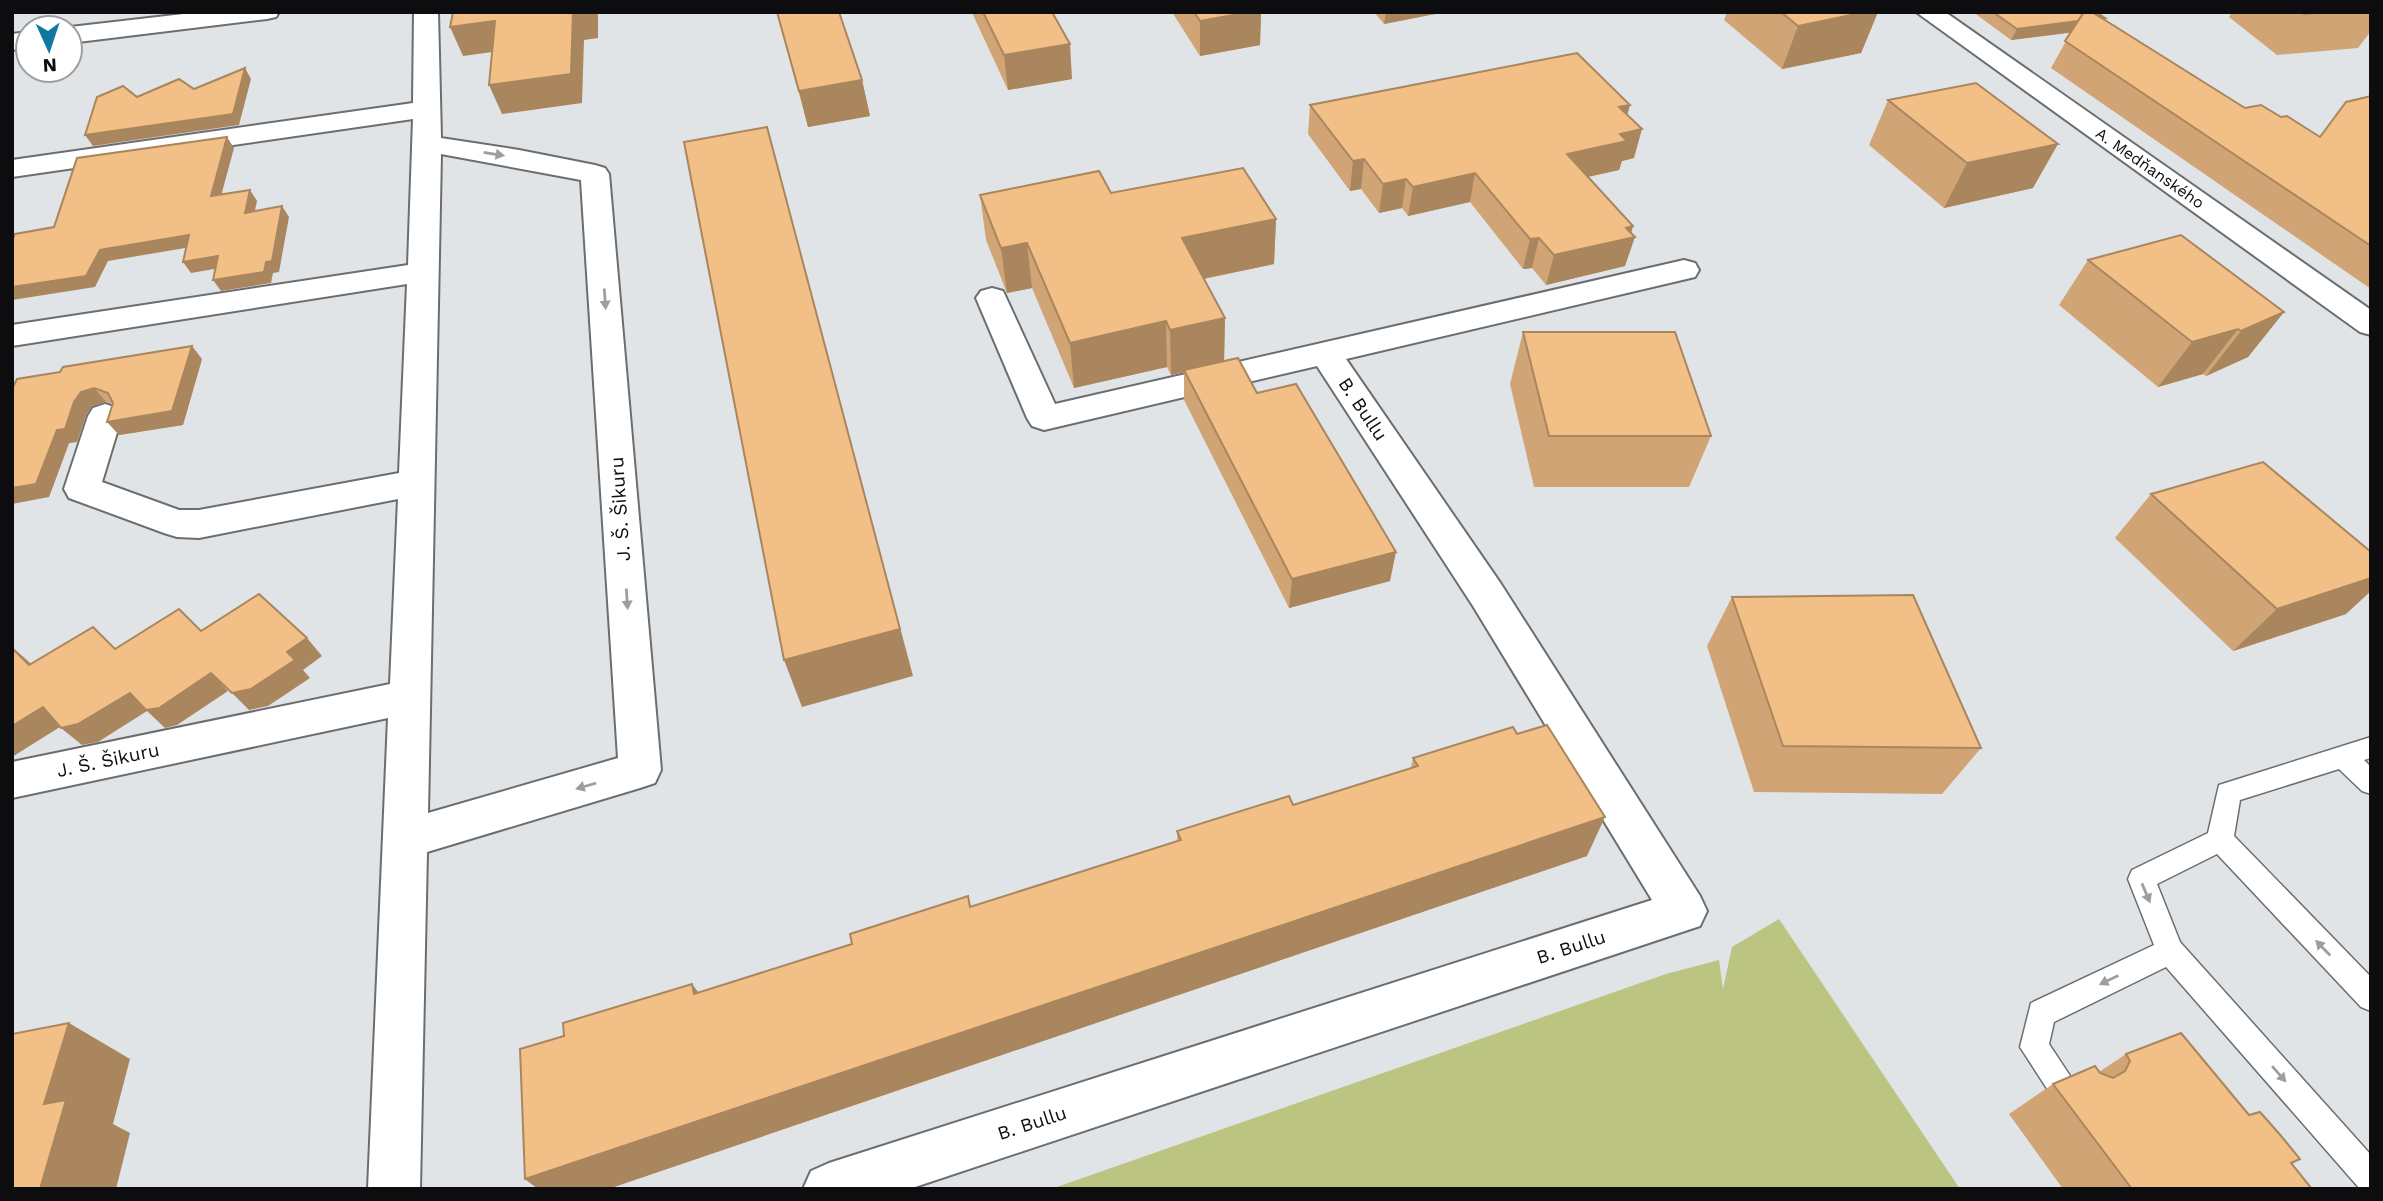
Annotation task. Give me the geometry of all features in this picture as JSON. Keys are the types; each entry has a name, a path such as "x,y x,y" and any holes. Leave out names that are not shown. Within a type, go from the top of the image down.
{"street":[{"path":"84,33 267,12"},
{"path":"394,1189 427,127 426,12"},
{"name":"A. Medňanského","path":"1928,12 2371,325"},
{"name":"J. Š. Šikuru","path":"12,169 427,127 519,158 595,174 640,770 405,839"},
{"name":"B. Bullu","path":"992,298 1044,418 1684,270"},
{"path":"12,336 422,272"},
{"name":"B. Bullu","path":"829,1189 1684,911 1487,595 1326,354"},
{"path":"105,416 82,489 177,523 199,524 415,483"},
{"name":"J. Š. Šikuru","path":"12,780 409,697"}],"lane":[{"path":"2220,841 2228,793 2371,747"},
{"path":"2343,757 2371,783"},
{"path":"2220,841 2141,879 2170,951 2371,1178"},
{"path":"2220,841 2371,997"},
{"path":"2065,1091 2034,1047 2041,1013 2170,951"}],"green space":[{"path":"1779,919 1960,1189 1051,1189 1666,974 1719,960 1723,989 1732,947"}],"building":[{"path":"453,12 573,12 571,74 489,85 495,21 450,27"},
{"path":"777,12 839,12 862,80 799,91"},
{"path":"983,12 1052,12 1070,44 1004,55"},
{"path":"1194,12 1250,12 1200,21"},
{"path":"1781,12 1866,12 1798,26"},
{"path":"1993,12 2084,12 2078,21 2017,29"},
{"path":"2084,12 2092,12 2245,108 2261,105 2281,117 2287,116 2320,137 2346,102 2371,96 2371,246 2065,41"},
{"path":"1577,53 1630,105 1619,107 1642,129 1620,134 1627,141 1567,154 1633,226 1626,228 1635,237 1554,255 1539,238 1530,239 1475,173 1413,187 1406,179 1383,184 1364,159 1353,161 1310,105"},
{"path":"245,68 233,114 85,135 97,97 123,86 137,97 179,79 194,89"},
{"path":"1976,83 2058,144 1967,163 1888,100"},
{"path":"767,127 900,629 784,660 684,142"},
{"path":"227,137 211,196 250,190 245,213 282,206 272,261 266,262 264,272 213,280 218,256 183,262 189,235 100,250 86,276 12,287 12,240 15,234 54,227 77,158"},
{"path":"1243,168 1276,219 1182,238 1225,318 1170,330 1166,321 1070,343 1027,243 1001,248 980,195 1099,171 1111,193"},
{"path":"2181,235 2284,312 2241,331 2238,329 2192,342 2088,260"},
{"path":"1523,332 1675,332 1711,436 1549,436"},
{"path":"192,346 172,411 107,422 113,403 108,393 94,388 81,392 74,402 65,429 57,430 36,484 12,488 12,389 17,379 60,372 63,367"},
{"path":"1238,358 1257,393 1296,384 1396,552 1292,579 1184,370"},
{"path":"2263,462 2371,552 2371,578 2277,609 2151,494"},
{"path":"259,594 307,638 287,652 295,660 251,689 232,693 211,673 159,708 146,710 130,693 78,724 61,728 43,707 12,726 12,648 29,665 93,627 115,649 179,609 201,631"},
{"path":"1913,595 1981,748 1783,746 1732,597"},
{"path":"1547,725 1605,817 525,1179 520,1049 564,1036 563,1023 692,984 694,994 852,944 850,934 968,896 970,907 1181,840 1177,831 1289,796 1293,805 1418,766 1413,758 1513,727 1517,734"},
{"path":"69,1023 44,1104 66,1100 40,1189 12,1189 12,1034"},
{"path":"2181,1033 2249,1115 2260,1112 2282,1137 2300,1159 2291,1163 2312,1189 2132,1189 2053,1084 2095,1066 2100,1073 2113,1078 2125,1071 2130,1061 2126,1054"}]}
